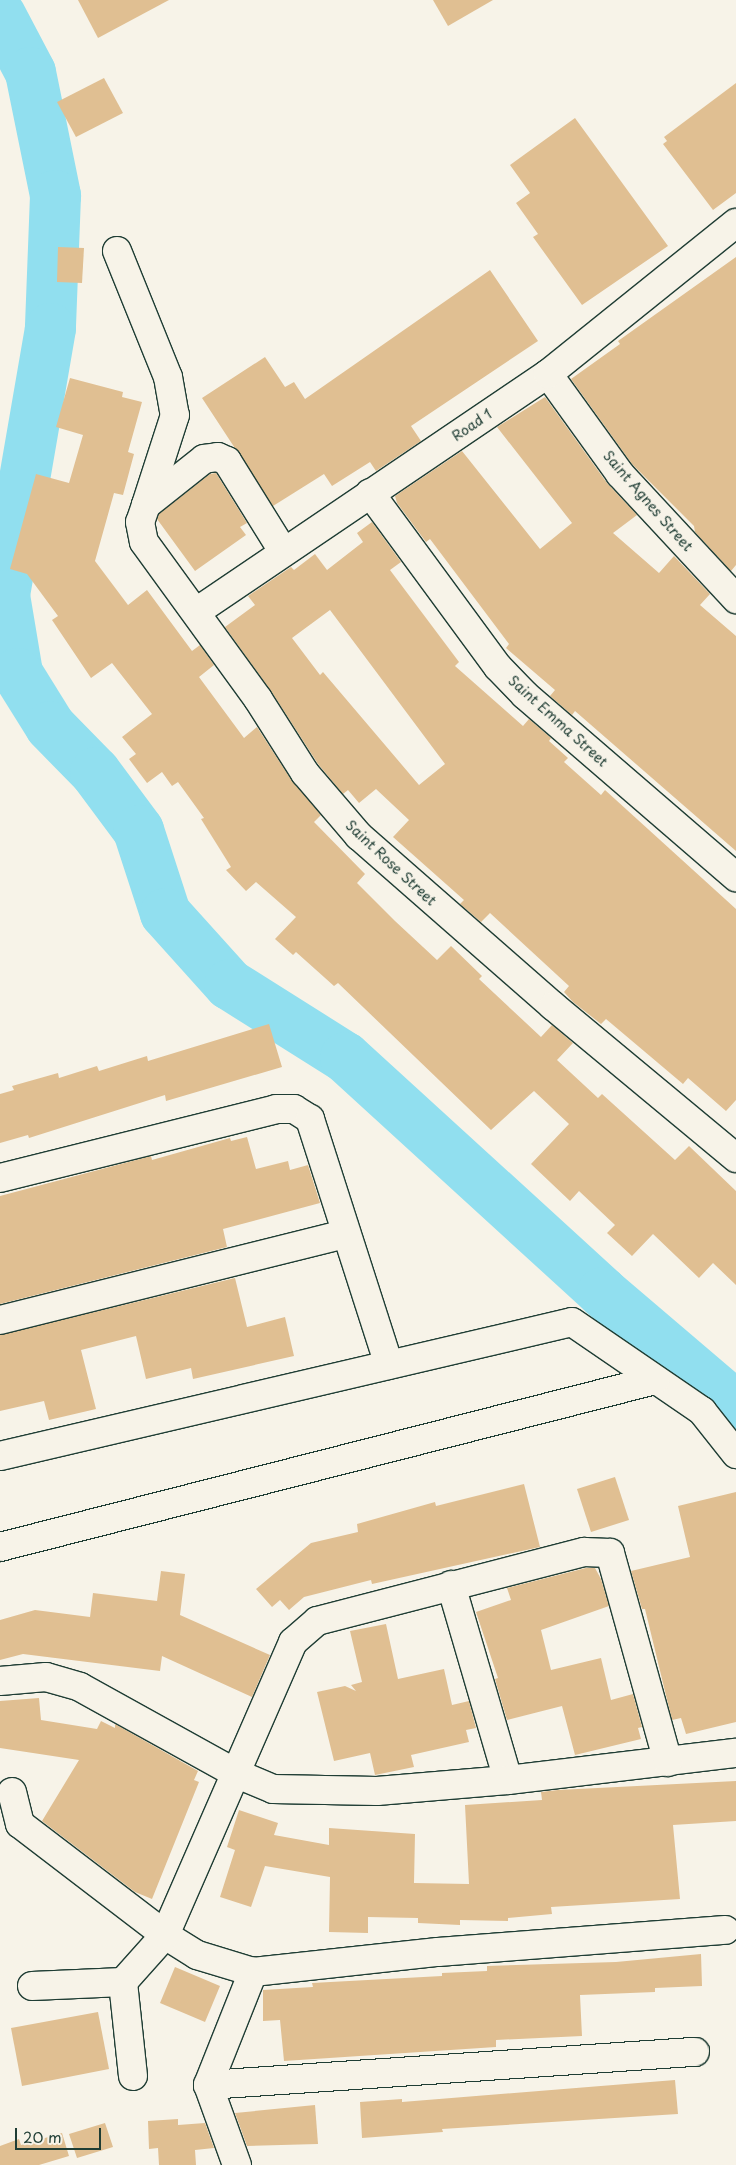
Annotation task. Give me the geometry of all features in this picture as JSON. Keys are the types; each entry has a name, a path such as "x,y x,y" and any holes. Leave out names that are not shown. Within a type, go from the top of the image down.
{"street":[{"name":"Road 1","path":"196,612 283,551 548,374 736,223"},
{"name":"Saint Rose Street","path":"117,250 168,377 175,415 140,522 144,542 258,699 305,774 358,836 553,1006 736,1158"},
{"name":"Saint Agnes Street","path":"548,374 620,474 736,599"},
{"path":"146,505 204,458 218,457 227,461 283,551"},
{"name":"Saint Emma Street","path":"370,493 512,681 736,877"},
{"path":"0,1178 276,1109 294,1109 310,1119 345,1234 389,1365"},
{"path":"0,1320 345,1234"},
{"path":"0,1456 572,1322 702,1411 736,1454"},
{"path":"0,1547 655,1380"},
{"path":"32,1986 123,1982 165,1935 293,1642 317,1622 451,1585 584,1552 610,1553 668,1762"},
{"path":"451,1585 508,1780"},
{"path":"0,1681 46,1677 80,1687 235,1773 273,1789 377,1791 508,1780 736,1753"},
{"path":"12,1792 20,1824 165,1935 197,1955 253,1972 438,1952 725,1930"},
{"path":"237,2165 208,2085 253,1972"},
{"path":"123,1982 133,2076"},
{"path":"208,2085 695,2052"}],"building":[{"path":"78,0 169,0 98,38"},
{"path":"433,0 493,0 448,26"},
{"path":"104,78 123,113 76,137 57,102"},
{"path":"736,83 736,193 713,210 663,144 667,141 664,137"},
{"path":"575,118 668,246 582,305 533,237 538,234 516,203 530,193 510,165"},
{"path":"58,247 84,248 82,283 57,282"},
{"path":"736,257 736,565 731,571 695,532 694,526 632,464 571,379 620,344 618,341"},
{"path":"490,270 538,341 411,426 421,441 376,471 370,462 332,486 324,474 273,506 202,398 265,357 285,387 294,382 305,399"},
{"path":"70,378 123,392 122,397 142,402 128,452 134,454 123,495 114,493 95,561 128,605 147,590 192,651 200,645 214,665 199,677 244,738 257,727 292,781 321,815 314,822 365,874 357,883 395,921 437,960 451,946 482,976 479,979 541,1037 552,1025 573,1043 557,1060 598,1098 602,1094 675,1160 689,1146 736,1191 736,1285 713,1263 699,1278 653,1234 632,1256 607,1233 615,1225 579,1191 570,1201 531,1164 569,1124 534,1091 491,1130 338,983 334,986 296,952 293,955 275,939 296,917 256,882 246,891 226,870 231,867 201,819 204,818 178,782 172,786 162,772 147,783 129,759 136,754 122,737 152,714 112,663 91,678 52,620 58,616 27,574 10,569 36,474 69,483 83,435 56,427"},
{"path":"545,397 607,483 637,515 613,533 659,573 674,556 710,594 700,605 736,636 736,851 575,711 572,715 550,696 555,690 506,648 509,644 430,539 426,542 397,503 395,496 462,451 540,549 572,523 497,427"},
{"path":"216,473 247,523 240,527 246,535 195,571 157,519 159,514 210,474"},
{"path":"372,522 401,562 390,570 459,662 455,666 523,726 529,719 551,738 549,741 568,758 564,762 601,795 605,790 736,909 736,1100 726,1111 688,1078 683,1084 606,1019 601,1024 573,1002 564,992 569,986 490,913 481,922 460,904 464,900 393,837 409,820 376,789 359,803 348,790 343,794 318,764 271,691 225,627 255,605 248,596 291,567 294,570 315,554 327,570 363,542 357,533","holes":["330,610 445,764 419,785 323,672 320,675 292,638"]},
{"path":"269,1024 282,1067 166,1101 165,1095 29,1138 28,1135 0,1143 0,1094 14,1090 12,1086 58,1073 59,1078 97,1066 99,1071 147,1056 148,1061"},
{"path":"247,1137 256,1169 288,1161 290,1170 308,1165 320,1203 223,1229 227,1247 0,1304 0,1196 151,1156 152,1160 230,1138 231,1141"},
{"path":"235,1278 247,1327 285,1317 294,1356 193,1379 191,1368 146,1379 136,1336 81,1350 96,1409 49,1420 44,1401 0,1411 0,1335"},
{"path":"615,1477 629,1520 591,1532 577,1489"},
{"path":"524,1484 540,1547 372,1584 371,1580 304,1597 289,1610 280,1600 272,1607 256,1589 311,1543 358,1532 357,1524 435,1502 436,1506"},
{"path":"736,1492 736,1722 686,1734 681,1718 672,1720 645,1609 642,1609 631,1571 690,1557 678,1506"},
{"path":"586,1568 595,1568 601,1579 609,1606 541,1630 551,1670 601,1658 611,1700 633,1694 642,1727 638,1728 641,1739 575,1755 562,1706 507,1720 495,1679 498,1678 476,1612 511,1600 507,1588"},
{"path":"161,1571 185,1574 180,1615 270,1655 252,1697 162,1656 160,1671 23,1654 0,1660 0,1620 35,1610 90,1617 93,1593 157,1601"},
{"path":"386,1624 398,1679 444,1669 452,1705 469,1701 476,1728 466,1730 469,1742 411,1755 414,1767 375,1775 370,1753 334,1761 317,1692 345,1686 356,1691 351,1685 362,1682 350,1631"},
{"path":"39,1698 41,1720 97,1729 101,1721 115,1728 115,1724 198,1771 194,1780 199,1782 152,1899 135,1892 42,1821 79,1760 0,1748 0,1701"},
{"path":"736,1781 736,1821 673,1825 680,1899 551,1907 552,1914 508,1918 508,1921 460,1920 460,1925 418,1923 418,1918 368,1917 368,1933 329,1932 330,1877 265,1866 251,1907 220,1897 235,1850 227,1847 239,1810 278,1823 274,1835 329,1845 329,1828 415,1834 414,1883 469,1884 465,1805 542,1800 541,1792 558,1790"},
{"path":"701,1954 702,1986 655,1988 655,1992 580,1995 582,2036 496,2040 496,2047 284,2061 280,2020 263,2021 263,1990 313,1987 312,1983 442,1976 442,1973 487,1971 487,1966 616,1962"},
{"path":"175,1967 220,1986 205,2022 160,2003"},
{"path":"98,2012 109,2069 22,2086 11,2028"},
{"path":"675,2080 678,2114 442,2129 443,2132 362,2138 360,2102 402,2099 402,2102"},
{"path":"315,2105 318,2144 247,2146 235,2113"},
{"path":"178,2119 178,2125 205,2123 214,2148 195,2150 196,2165 159,2165 158,2148 149,2149 148,2121"},
{"path":"105,2123 113,2147 77,2158 69,2134"},
{"path":"62,2133 69,2156 39,2165 0,2165 0,2146 19,2139 21,2145"}],"waterway":[{"path":"0,15 30,72 55,195 50,328 4,595 17,673 50,726 95,772 138,830 165,913 229,984 345,1057 602,1292 736,1406"}]}
